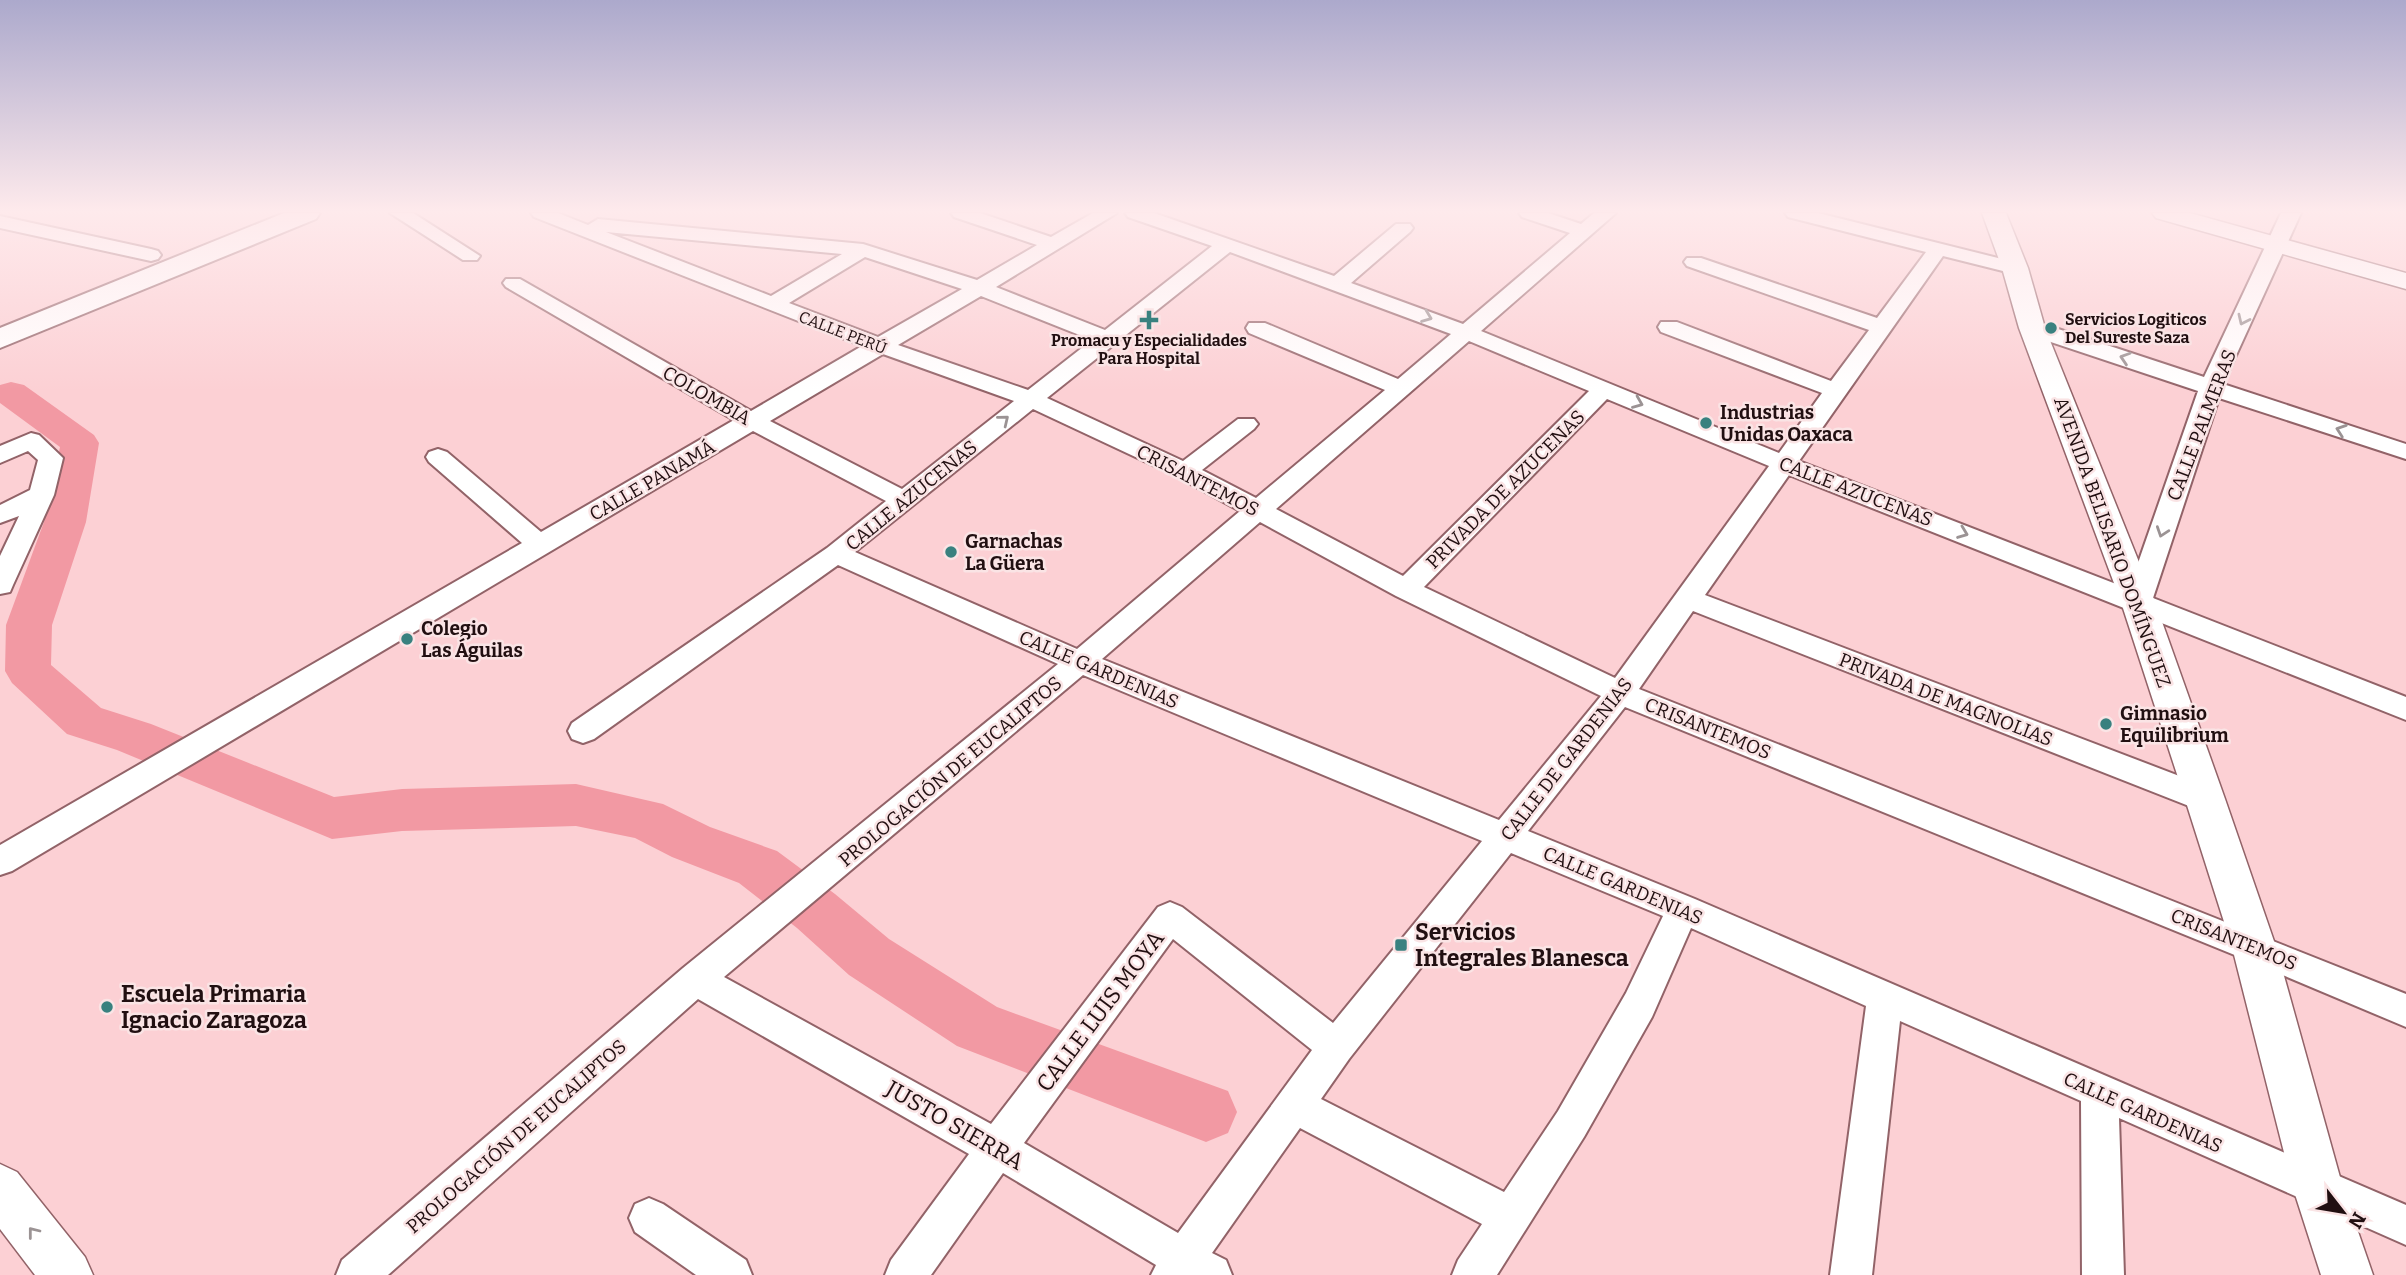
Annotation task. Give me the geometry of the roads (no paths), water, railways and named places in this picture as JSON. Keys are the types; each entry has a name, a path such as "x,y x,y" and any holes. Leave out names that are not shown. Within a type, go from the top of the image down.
{"main road":[{"path":"0,314 106,272"},
{"path":"0,339 162,272"}],"street":[{"name":"CALLE PERÚ","path":"693,272 881,346 1030,399"},
{"path":"772,304 825,272"},
{"path":"933,272 978,287 1107,338"},
{"name":"CALLE PANAMÁ","path":"0,861 1003,272"},
{"name":"CALLE AZUCENAS","path":"583,731 836,554 1191,272"},
{"name":"CALLE AZUCENAS","path":"1308,272 1468,333 1785,464 2406,709"},
{"path":"1338,283 1350,272"},
{"name":"PROLOGACIÓN DE EUCALIPTOS","path":"357,1275 695,979 823,877 1080,662 1257,509 1403,389 1536,272"},
{"path":"1723,272 1881,327"},
{"name":"CALLE DE GARDENIAS","path":"1189,1270 1294,1105 1336,1048 1620,693 1921,272"},
{"name":"AVENIDA BELISARIO DOMÍNGUEZ","path":"2016,272 2032,328 2138,602 2254,947 2318,1188 2347,1275"},
{"name":"CALLE PALMERAS","path":"2138,602 2211,386 2264,272"},
{"path":"2386,272 2406,281"},
{"name":"COLOMBIA","path":"513,283 752,421 904,500"},
{"path":"1669,327 1837,391"},
{"path":"1257,328 1403,389"},
{"path":"2032,328 2406,452"},
{"name":"PRIVADA DE AZUCENAS","path":"1406,589 1604,389"},
{"name":"CRISANTEMOS","path":"1030,399 1185,471 1406,589 1620,693 2254,947 2406,1011"},
{"path":"1185,471 1246,424"},
{"path":"0,455 31,440 51,458 40,495 0,585"},
{"path":"438,457 540,545"},
{"path":"0,514 40,495"},
{"name":"CALLE GARDENIAS","path":"836,554 1080,662 1683,909 2406,1225"},
{"name":"PRIVADA DE MAGNOLIAS","path":"1686,598 2205,799"},
{"path":"1473,1275 1571,1124 1639,1005 1683,909"},
{"name":"CALLE LUIS MOYA","path":"906,1275 997,1148 1170,917 1336,1048"},
{"name":"JUSTO SIERRA","path":"695,979 997,1148 1189,1270"},
{"path":"1851,1275 1885,999"},
{"path":"2100,1093 2103,1275"},
{"path":"1294,1105 1510,1217"},
{"path":"0,1189 67,1275"},
{"path":"649,1218 731,1275"}],"waterway":[{"path":"11,393 80,443 65,522 29,625 28,671 84,721 134,737 332,818 402,810 576,805 645,819 691,842 758,867 816,911 869,957 978,1027 1206,1112"}],"place":[{"name":"Promacu y Especialidades Para Hospital","path":"1149,320"},
{"name":"Servicios Logiticos Del Sureste Saza","path":"2051,328"},
{"name":"Industrias Unidas Oaxaca","path":"1706,423"},
{"name":"Garnachas La Güera","path":"951,552"},
{"name":"Colegio Las Águilas","path":"407,639"},
{"name":"Gimnasio Equilibrium","path":"2106,724"},
{"name":"Servicios Integrales Blanesca","path":"1401,945"},
{"name":"Escuela Primaria Ignacio Zaragoza","path":"107,1007"}]}
